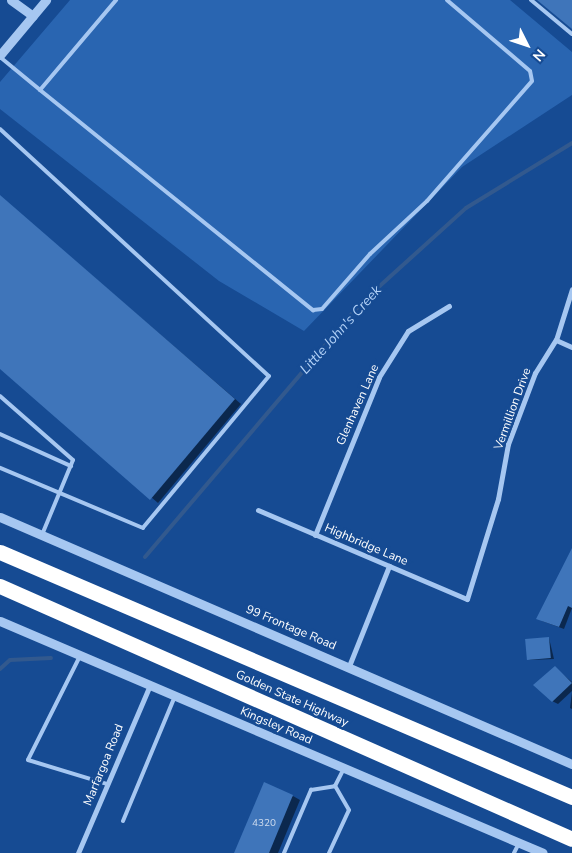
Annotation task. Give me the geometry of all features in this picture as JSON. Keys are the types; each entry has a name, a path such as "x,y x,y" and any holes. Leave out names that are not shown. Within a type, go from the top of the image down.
{"highway":[{"name":"Golden State Highway","path":"0,552 572,797"},
{"name":"Golden State Highway","path":"0,586 572,839"}],"street":[{"path":"11,0 32,16"},
{"path":"0,56 46,0"},
{"name":"Vermillion Drive","path":"467,599 498,499 508,444 535,373 556,340 572,289"},
{"name":"Glenhaven Lane","path":"315,535 379,377 408,331 448,306"},
{"path":"556,340 572,347"},
{"name":"Highbridge Lane","path":"258,510 467,599"},
{"name":"99 Frontage Road","path":"0,517 349,666 572,764"},
{"path":"349,666 389,566"},
{"name":"Kingsley Road","path":"0,621 543,853"},
{"name":"Marfargoa Road","path":"78,853 150,686"}],"lane":[{"path":"40,90 116,0"},
{"path":"0,56 313,310 322,309 370,254 427,201 532,81 530,71 447,0"},
{"path":"531,0 572,34"},
{"path":"0,129 269,376 142,528 0,468"},
{"path":"0,396 74,460 42,535"},
{"path":"0,434 71,466"},
{"path":"80,656 28,760 107,784"},
{"path":"122,821 175,696"},
{"path":"335,786 344,768"},
{"path":"284,853 311,790 335,786"},
{"path":"330,853 349,810 335,786"},
{"path":"514,853 519,842"}],"shaded area":[{"path":"70,0 510,0 572,52 572,95 462,167 304,331 219,281 0,109 0,82"}],"building":[{"path":"537,0 572,0 572,29"},
{"path":"0,195 235,399 150,500 0,369"},
{"path":"572,548 572,608 568,606 559,627 536,619"},
{"path":"549,637 551,658 527,660 525,639"},
{"path":"555,666 572,683 552,702 533,685"},
{"path":"264,782 293,795 269,853 234,853"}],"waterway":[{"name":"Little John's Creek","path":"145,557 362,302 466,208 572,143"},
{"name":"Little John's Creek","path":"0,669 10,660 51,658"}]}
